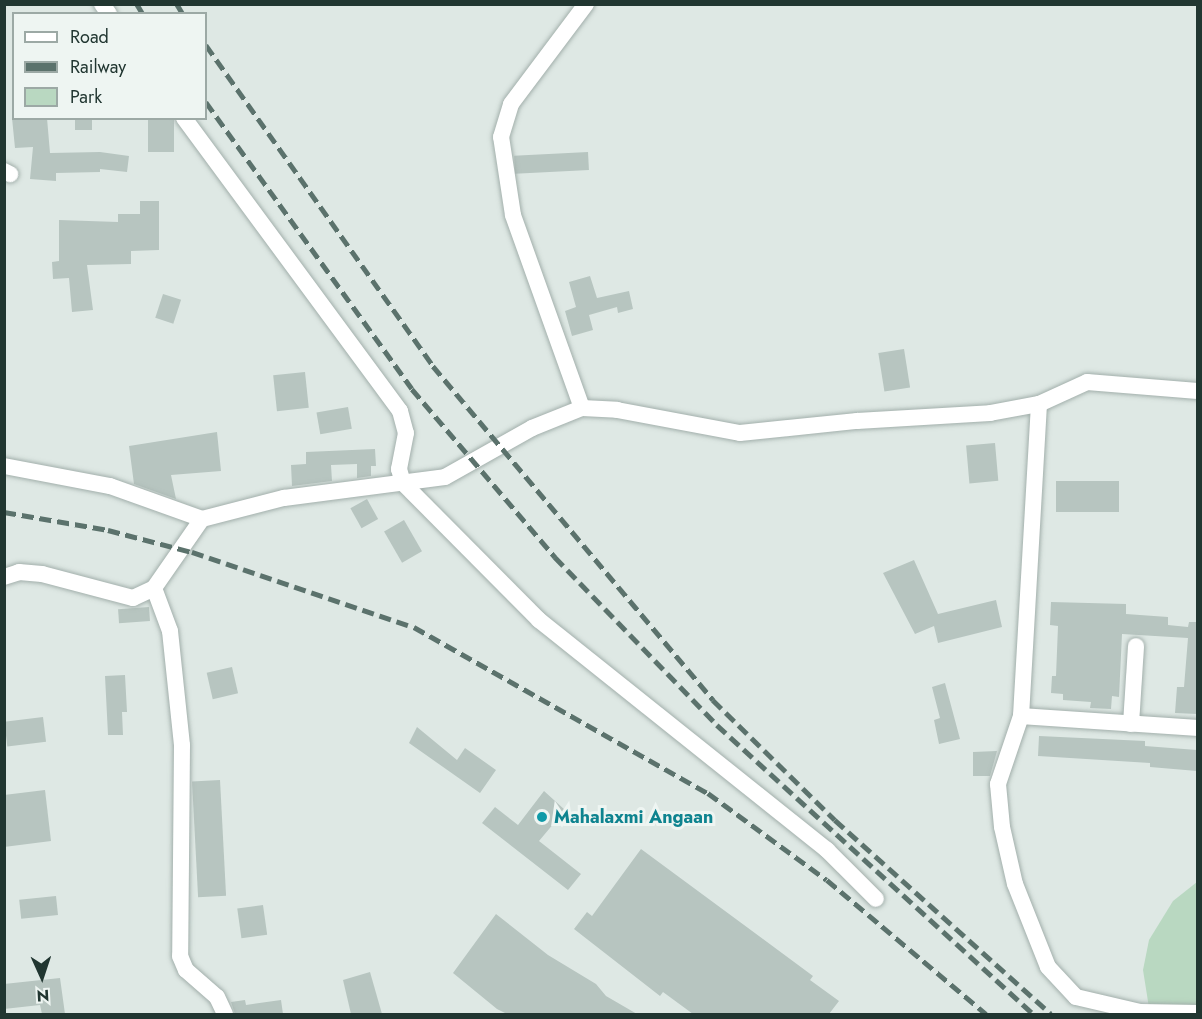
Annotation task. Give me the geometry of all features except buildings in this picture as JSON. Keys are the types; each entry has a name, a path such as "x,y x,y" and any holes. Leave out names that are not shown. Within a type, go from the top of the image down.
{"street":[{"path":"582,408 513,215 501,136 511,104 586,4"},
{"path":"185,120 400,411 406,433 399,469 403,483 539,620 826,850 876,899"},
{"path":"4,466 110,486 202,519 284,498 445,477 532,428 582,408 617,410 740,434 857,421 990,413 1039,404 1087,382 1197,391"},
{"path":"1039,404 1021,716 998,784 998,800 1015,884 1048,967 1076,997 1105,1007 1140,1012 1197,1012"},
{"path":"4,577 19,572 42,574 133,598 154,588 202,519"},
{"path":"154,588 170,632 182,745 180,956 186,970 217,997 225,1014"},
{"path":"1131,724 1136,646"},
{"path":"1021,716 1197,728"}],"green space":[{"path":"1197,882 1197,1014 1150,1014 1143,970 1149,940 1173,901"}],"railway":[{"path":"137,4 142,12"},
{"path":"177,4 182,12"},
{"path":"207,46 433,366 713,700 835,820 1051,1014"},
{"path":"207,103 412,389 555,557 717,725 1033,1014"},
{"path":"4,512 108,530 192,552 414,627 708,793 827,880 986,1014"}],"place":[{"name":"Mahalaxmi Angaan","path":"542,817"}]}
